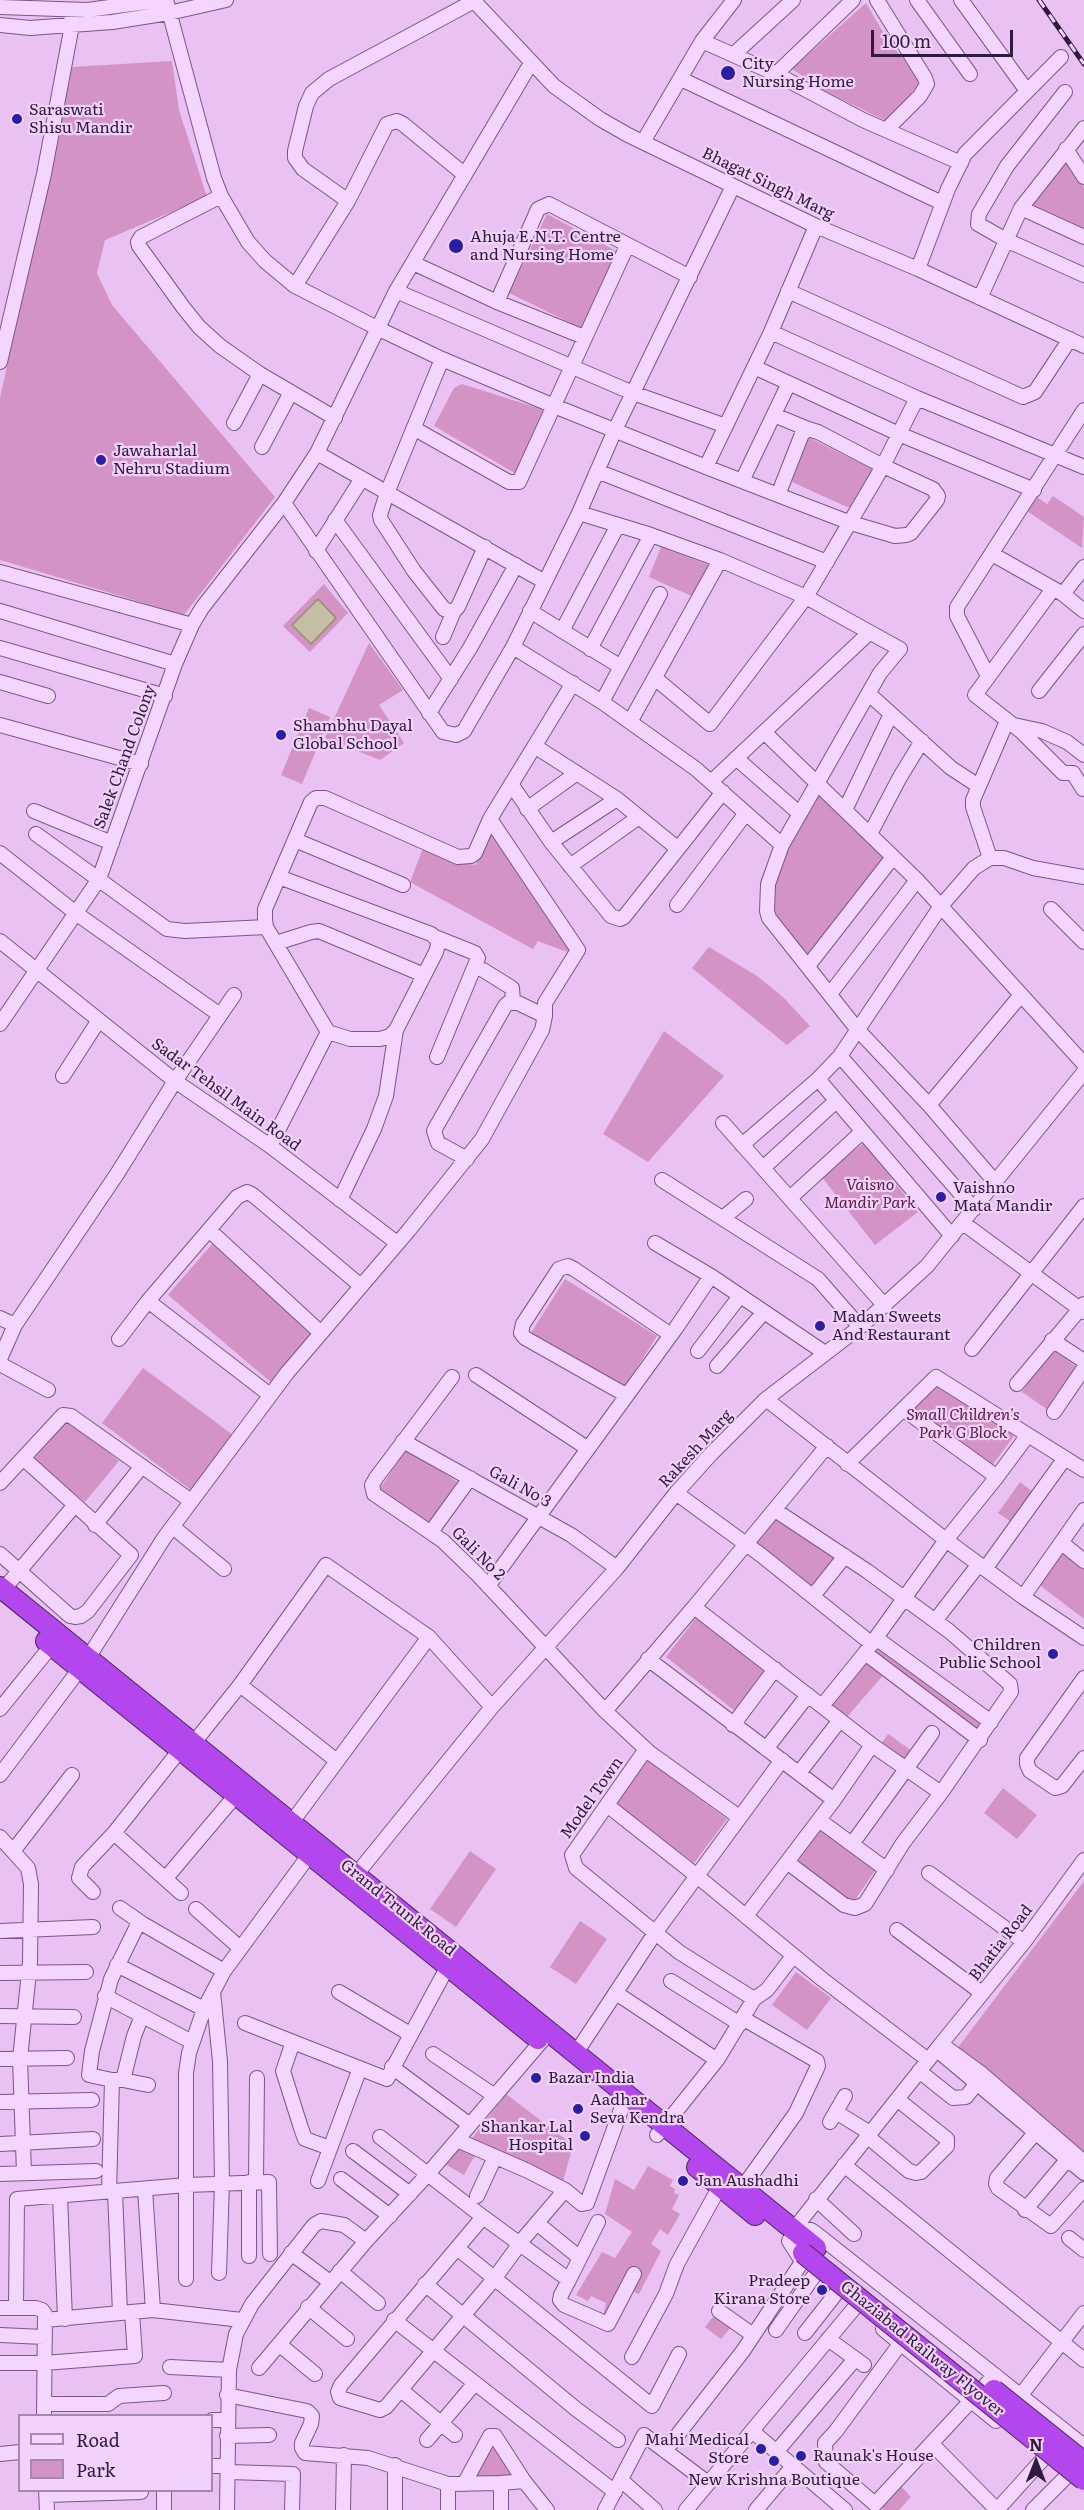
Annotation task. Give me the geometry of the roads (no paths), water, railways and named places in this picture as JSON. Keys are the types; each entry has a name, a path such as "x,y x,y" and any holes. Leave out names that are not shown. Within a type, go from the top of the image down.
{"highway":[{"name":"Grand Trunk Road","path":"1,1593 186,1749 236,1795 310,1854 352,1880 546,2037 622,2107 661,2130 743,2187 801,2247"},
{"name":"Grand Trunk Road","path":"1,1593 51,1645 84,1663"},
{"name":"Grand Trunk Road","path":"186,1749 292,1822 352,1880 448,1966 546,2037 576,2053 720,2186 801,2247"},
{"name":"Ghaziabad Railway Flyover","path":"801,2247 1084,2462"},
{"name":"Ghaziabad Railway Flyover","path":"801,2247 1075,2479"}],"street":[{"path":"0,7 71,10 226,0"},
{"path":"348,201 303,169 295,158 306,106 312,93 329,79 474,0"},
{"name":"Bhagat Singh Marg","path":"474,0 531,63 579,106 643,142 816,226 918,269 1084,346"},
{"path":"643,142 702,40 734,0"},
{"path":"733,55 793,0"},
{"path":"776,74 853,0"},
{"path":"877,0 927,84 920,96 886,130"},
{"path":"917,0 970,74"},
{"path":"961,0 1027,91"},
{"path":"0,25 30,28 72,25 166,4"},
{"path":"166,4 221,196 248,242 265,261 295,286 442,359 706,467 851,523 895,536 906,535 937,500 936,491 933,489 818,432 774,415"},
{"path":"0,362 44,174 72,25 71,10"},
{"path":"702,40 776,74 886,130 960,163"},
{"path":"918,269 942,203 960,163 977,139 1061,57"},
{"name":"Salek Chand Colony","path":"2,1017 37,972 99,879 175,664 192,625 202,608 284,503 317,453 396,291 531,63"},
{"path":"681,79 942,203"},
{"path":"1065,93 1007,166 979,214 978,224 1006,240 1084,275"},
{"path":"295,286 348,201 387,123 403,124 465,176"},
{"path":"980,298 1021,208 1084,128"},
{"path":"1066,149 1084,177"},
{"path":"284,503 443,732 456,735 464,731 513,646 545,582 579,513 615,430 733,186"},
{"path":"221,196 141,237 138,242 167,287 199,327 220,346 260,374 335,418"},
{"path":"497,302 538,208 543,205 554,204 627,246 690,277"},
{"path":"1021,208 1084,237"},
{"path":"706,467 771,332 816,226"},
{"path":"415,429 514,483 522,479 584,337 627,246"},
{"path":"413,263 497,302 584,337"},
{"path":"396,291 633,393 726,426"},
{"path":"788,291 1023,397 1035,392 1070,339"},
{"path":"771,332 917,398 1084,467"},
{"path":"442,359 387,493 381,515 384,526 414,571 444,609 454,611"},
{"path":"754,367 899,434 1034,490"},
{"path":"234,423 260,374"},
{"path":"742,481 789,383"},
{"path":"262,447 291,392"},
{"path":"656,679 710,724 806,597 883,466 917,398"},
{"path":"988,676 957,616 957,607 1084,410"},
{"path":"778,495 802,434 808,429"},
{"path":"317,453 361,480 545,582"},
{"path":"597,471 827,562"},
{"path":"316,551 361,480"},
{"path":"579,513 651,535 720,560 806,597 900,649 879,673 782,845 768,884 767,912 857,1029 929,1105 996,1184"},
{"path":"335,520 451,679"},
{"path":"562,631 618,525"},
{"path":"590,649 651,535"},
{"path":"443,638 484,547"},
{"path":"992,554 1058,592 1084,611"},
{"path":"630,722 656,679 720,560"},
{"path":"429,713 470,648 516,565"},
{"path":"1083,789 1073,773 1063,773 1010,723 975,695 1058,592 1084,567"},
{"path":"0,572 192,625"},
{"path":"602,702 660,594"},
{"path":"0,610 175,664"},
{"path":"530,611 621,667"},
{"path":"711,782 869,633"},
{"path":"1039,691 1084,634"},
{"path":"513,646 630,722 711,782 782,845"},
{"path":"0,648 165,696"},
{"path":"0,682 48,696"},
{"path":"435,937 439,941 439,947 396,1030 390,1036 367,1040 350,1039 328,1032 266,927 265,909 311,802 320,797 458,857 471,856 475,853 490,819 573,683"},
{"path":"869,694 951,768 977,785"},
{"path":"845,810 891,714"},
{"path":"1010,723 1042,731 1067,742 1084,755"},
{"path":"990,858 973,807 977,785 1010,723"},
{"path":"0,725 141,764"},
{"path":"764,732 917,880 1084,1064"},
{"path":"870,834 922,741"},
{"path":"536,747 617,799 677,848"},
{"path":"736,758 800,814"},
{"path":"527,809 576,773"},
{"path":"511,784 550,842 611,916 620,919 624,917 723,792"},
{"path":"550,842 617,799"},
{"path":"34,811 112,843"},
{"path":"677,905 746,813"},
{"path":"570,866 639,816"},
{"path":"0,1775 84,1663 191,1501 270,1395 482,1139 527,1060 542,1030 545,1003 578,950 490,819"},
{"path":"36,834 167,929 185,931 266,927"},
{"path":"295,840 403,885"},
{"path":"0,853 77,914 220,1015"},
{"path":"808,966 893,857"},
{"path":"742,1145 818,1079 840,1056 941,906 974,868 990,858 1004,858 1033,868 1084,877"},
{"path":"279,876 475,953 478,958 437,1057"},
{"path":"830,994 917,880"},
{"path":"1051,909 1084,942"},
{"path":"276,944 320,931 424,975"},
{"name":"Sadar Tehsil Main Road","path":"0,941 175,1081 270,1146 397,1243"},
{"path":"483,970 512,988 513,1001"},
{"path":"48,1390 0,1362 15,1325 234,995"},
{"path":"929,1105 1021,995"},
{"path":"513,1001 545,1016"},
{"path":"467,1159 438,1143 434,1131 505,1005 513,1001"},
{"path":"63,1076 99,1020"},
{"path":"340,1200 383,1105 392,1072 396,1030"},
{"path":"270,1146 328,1032"},
{"path":"840,1056 974,1209"},
{"name":"Rakesh Marg","path":"352,1880 492,1707 617,1568 676,1493 766,1399 860,1327 927,1266 996,1184 1084,1071"},
{"path":"818,1079 952,1236"},
{"path":"763,1168 836,1101"},
{"path":"723,1123 885,1306"},
{"path":"790,1198 862,1132"},
{"path":"662,1180 818,1279 860,1327"},
{"path":"119,1339 148,1301 237,1197 247,1192 253,1194 361,1286"},
{"path":"723,1218 746,1199"},
{"path":"972,1349 1084,1206"},
{"path":"963,1224 1082,1309 1052,1340 1017,1384"},
{"path":"209,1230 321,1333"},
{"path":"655,1243 711,1276 825,1353"},
{"path":"626,1395 525,1338 521,1333 523,1324 559,1269 568,1266 574,1269 671,1335"},
{"path":"488,1586 671,1335 711,1276"},
{"path":"698,1351 740,1296"},
{"path":"148,1301 270,1395"},
{"path":"717,1366 764,1312"},
{"path":"0,1318 15,1325"},
{"path":"1052,1340 1084,1361"},
{"path":"1054,1412 1084,1368"},
{"path":"477,1376 587,1448"},
{"name":"Gali No 2","path":"452,1377 403,1440 376,1478 372,1489 378,1498 443,1541 605,1711 648,1751 739,1817"},
{"path":"847,1464 936,1377 1084,1470"},
{"path":"766,1399 946,1540 1023,1597 1084,1638"},
{"path":"903,1409 997,1477"},
{"path":"0,1483 63,1415 71,1416 191,1501"},
{"path":"822,1706 871,1645 946,1540 1028,1435"},
{"name":"Gali No 3","path":"403,1440 571,1536 617,1568"},
{"path":"605,1711 827,1446"},
{"path":"23,1458 95,1525 146,1566"},
{"path":"935,1621 982,1566 1065,1458"},
{"path":"95,1525 142,1466"},
{"path":"431,1533 470,1478"},
{"path":"676,1493 813,1596 980,1740"},
{"path":"1,1593 74,1506"},
{"path":"775,1509 935,1621 1010,1684 1011,1692 980,1740 903,1843 864,1904 855,1908 844,1905 787,1862"},
{"path":"1023,1597 1084,1510"},
{"path":"173,1527 224,1569"},
{"path":"1062,1543 1084,1561"},
{"path":"0,1554 70,1616 81,1616 131,1555"},
{"path":"813,1596 845,1556"},
{"path":"93,1892 79,1878 82,1868 240,1685 326,1565 429,1637 492,1707"},
{"path":"694,1606 872,1745 941,1793"},
{"path":"292,1822 429,1637"},
{"path":"0,1709 51,1645"},
{"path":"871,1645 991,1722"},
{"path":"648,1659 834,1800"},
{"path":"733,1725 775,1669"},
{"path":"1084,1678 1027,1758 1027,1764 1030,1771 1055,1788 1062,1786 1084,1758"},
{"path":"240,1685 337,1761"},
{"path":"766,1749 808,1695"},
{"path":"799,1773 840,1720"},
{"path":"852,1844 932,1732"},
{"path":"746,1916 834,1800 872,1745"},
{"name":"Model Town","path":"648,1751 572,1855 576,1868 655,1933"},
{"path":"576,2053 655,1933 782,1760"},
{"path":"14,1850 72,1775"},
{"path":"166,1878 236,1795"},
{"path":"607,1805 793,1956 931,2056 977,2083 1084,2173"},
{"path":"819,1820 887,1870"},
{"path":"114,1833 181,1893"},
{"path":"0,1837 28,1868 32,1884 20,2059 24,2173"},
{"path":"186,2279 186,2073 192,2042 213,1990 239,1947 310,1854"},
{"name":"Bhatia Road","path":"665,2451 753,2335 801,2247 816,2199 1024,1942 1084,1860"},
{"path":"929,1873 1024,1942"},
{"path":"120,1908 139,1922 224,1971"},
{"path":"196,1909 239,1947"},
{"path":"139,1922 117,1965 105,1996 92,2050 89,2075 148,2085"},
{"path":"0,1931 93,1927"},
{"path":"897,1930 982,1994"},
{"path":"655,1933 687,1958 754,1999"},
{"path":"661,2130 717,2060 754,1999 766,1990 793,1956"},
{"path":"117,1965 204,2009"},
{"path":"245,2023 387,2079 448,1966"},
{"path":"0,1973 86,1972"},
{"path":"671,1981 742,2022 817,2061 818,2066 796,2113 743,2187"},
{"path":"213,1990 220,2061 222,2183 219,2273"},
{"path":"339,1992 410,2034"},
{"path":"616,1993 717,2060"},
{"path":"105,1996 192,2042"},
{"path":"0,2016 74,2018"},
{"path":"0,2362 44,2363 135,2356 126,2313 112,2192 117,2080 142,2016"},
{"path":"260,2368 308,2307 428,2175 546,2037"},
{"path":"293,2042 283,2071 301,2128 305,2139 330,2148"},
{"path":"433,2054 495,2096"},
{"path":"931,2056 953,2098 960,2100 966,2097 977,2083"},
{"path":"931,2056 982,2074 1084,2162"},
{"path":"0,2059 67,2058"},
{"path":"392,2067 470,2125"},
{"path":"318,2181 360,2068"},
{"path":"249,2256 257,2078"},
{"path":"845,2096 833,2117 868,2134 909,2171 921,2172 947,2146 947,2139 897,2099"},
{"path":"0,2102 92,2100"},
{"path":"457,2140 565,2190 582,2204 587,2203 622,2107"},
{"path":"1035,2133 998,2178 996,2184 998,2188 1025,2210 1051,2226 1084,2189"},
{"path":"380,2137 569,2280"},
{"path":"0,2144 93,2139"},
{"path":"353,2151 410,2194"},
{"path":"477,2196 495,2157"},
{"path":"1025,2210 1067,2160"},
{"path":"844,2165 1084,2360"},
{"path":"0,2174 96,2170"},
{"path":"341,2179 390,2216"},
{"path":"16,2308 17,2199 187,2185 268,2182 270,2254"},
{"path":"632,2357 666,2294 677,2264 720,2186"},
{"path":"145,2189 153,2310"},
{"path":"483,2217 394,2320 338,2392 340,2398 380,2410 386,2407 434,2352 565,2190"},
{"path":"60,2196 65,2319"},
{"path":"816,2199 854,2234"},
{"path":"227,2510 229,2469 227,2395 236,2334 242,2320 314,2225 321,2221 344,2225 366,2241"},
{"path":"598,2222 560,2300 564,2305 608,2324 634,2274"},
{"path":"538,2224 580,2258"},
{"path":"1084,2446 812,2230 801,2247 816,2273 970,2401 1043,2459 1075,2479 1084,2492"},
{"path":"1069,2238 1084,2250"},
{"path":"457,2248 652,2406 679,2354"},
{"path":"291,2253 378,2303"},
{"path":"776,2330 816,2273"},
{"path":"426,2284 576,2409 618,2440"},
{"path":"805,2333 838,2291"},
{"path":"686,2510 856,2306"},
{"path":"308,2307 347,2339"},
{"path":"0,2308 42,2310 45,2320 44,2410 108,2404 119,2396 164,2393"},
{"path":"45,2320 153,2310 242,2320"},
{"path":"719,2312 753,2335"},
{"path":"1020,2395 1084,2313"},
{"path":"394,2320 475,2383 655,2510"},
{"path":"0,2335 44,2337"},
{"path":"777,2451 859,2362 828,2339"},
{"path":"279,2344 315,2374"},
{"path":"900,2344 825,2443 826,2462 874,2504 995,2375"},
{"path":"170,2367 229,2370"},
{"path":"427,2440 475,2383"},
{"path":"401,2390 455,2435"},
{"path":"227,2395 307,2411 312,2416 311,2424 302,2443 305,2453 368,2458 448,2484 524,2481"},
{"path":"213,2420 228,2420"},
{"path":"752,2431 794,2464 836,2507"},
{"path":"227,2436 268,2435"},
{"path":"605,2510 644,2435 708,2483"},
{"path":"464,2484 490,2436 495,2436 524,2481 547,2510"},
{"path":"932,2444 997,2510 1043,2459"},
{"path":"0,2454 18,2452"},
{"path":"343,2510 345,2455"},
{"path":"756,2510 794,2464"},
{"path":"395,2465 395,2510"},
{"path":"213,2466 293,2474 292,2510"},
{"path":"1033,2510 1075,2479"},
{"path":"501,2483 501,2510"},
{"path":"448,2484 448,2510"},
{"path":"47,2510 47,2493 141,2492"},
{"path":"164,2492 164,2510"}],"railway":[{"path":"1039,0 1084,64"}],"place":[{"name":"City Nursing Home","path":"728,73"},
{"name":"Saraswati Shisu Mandir","path":"17,119"},
{"name":"Ahuja E.N.T. Centre and Nursing Home","path":"456,246"},
{"name":"Jawaharlal Nehru Stadium","path":"101,460"},
{"name":"Shambhu Dayal Global School","path":"281,735"},
{"name":"Vaishno Mata Mandir","path":"941,1197"},
{"name":"Madan Sweets And Restaurant","path":"820,1326"},
{"name":"Children Public School","path":"1053,1654"},
{"name":"Bazar India","path":"536,2078"},
{"name":"Aadhar Seva Kendra","path":"578,2109"},
{"name":"Shankar Lal Hospital","path":"585,2136"},
{"name":"Jan Aushadhi","path":"683,2181"},
{"name":"Pradeep Kirana Store","path":"822,2290"},
{"name":"Mahi Medical Store","path":"761,2449"},
{"name":"Raunak's House","path":"801,2456"},
{"name":"New Krishna Boutique","path":"774,2461"}],"park label":[{"name":"Vaisno Mandir Park","path":"870,1194"},
{"name":"Small Children's Park G Block","path":"963,1424"}]}
